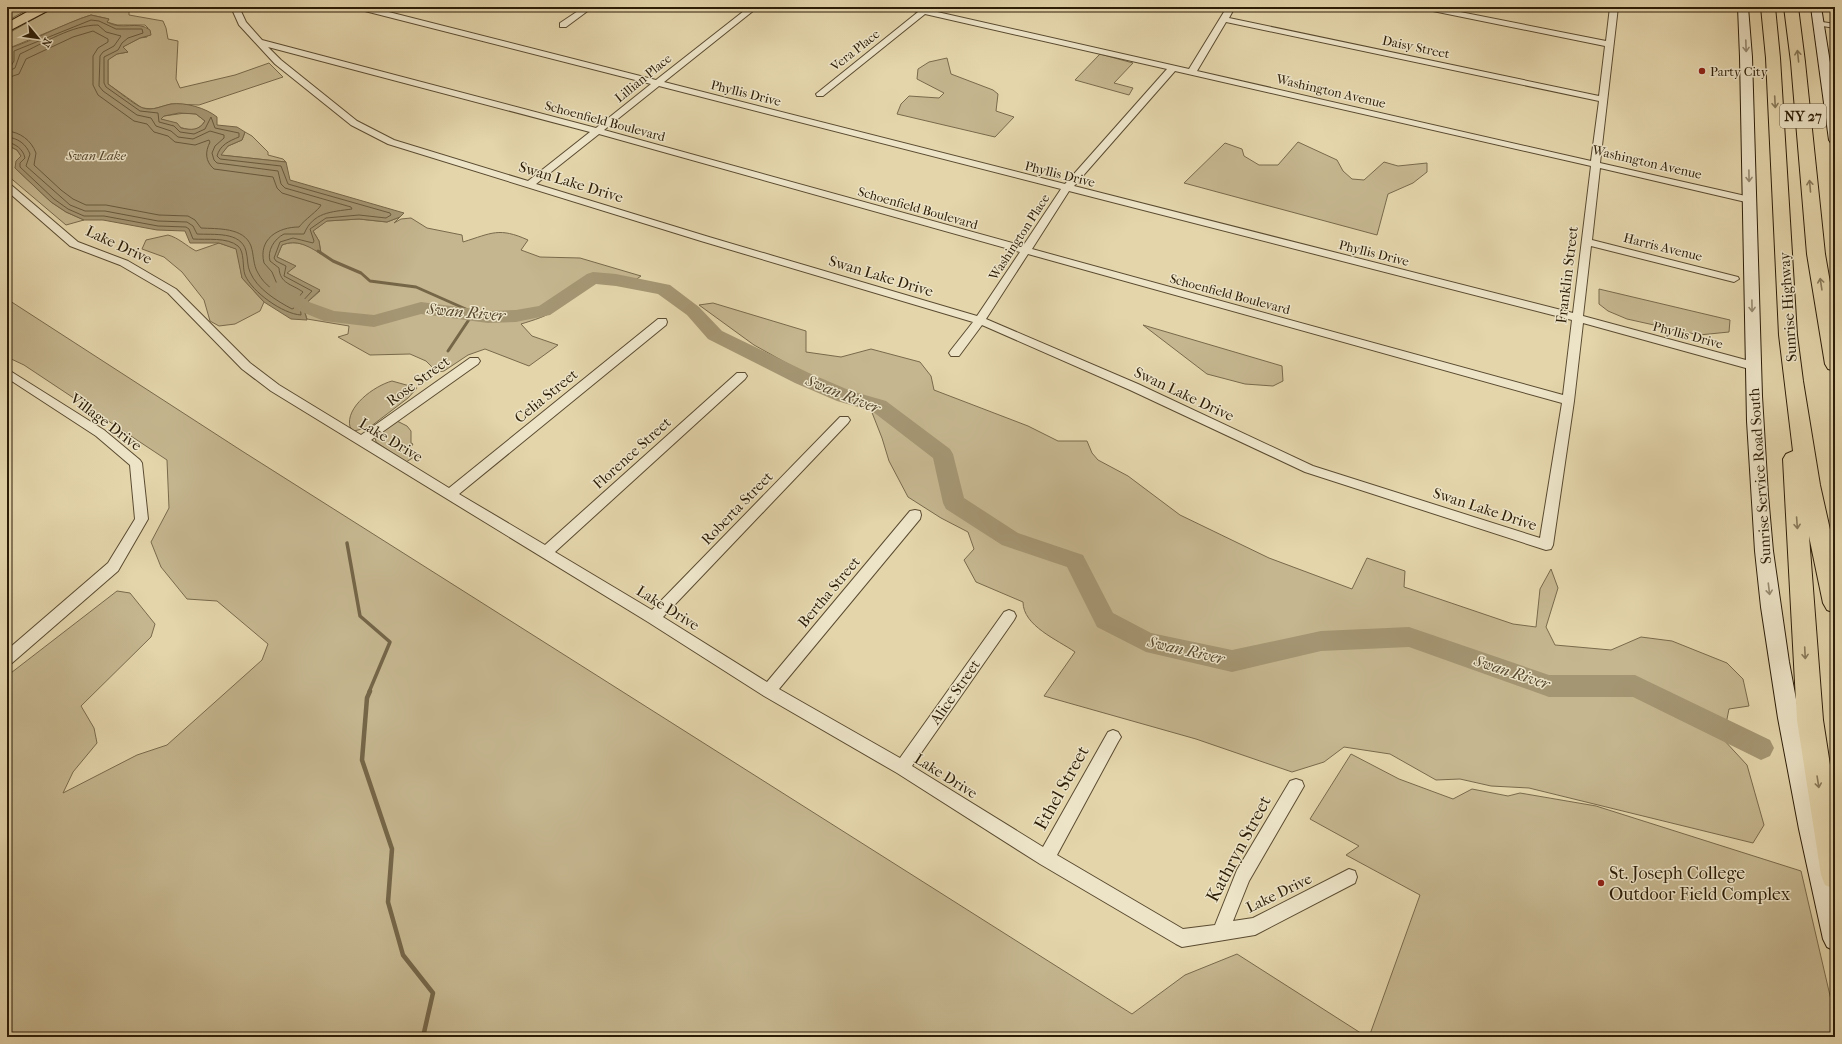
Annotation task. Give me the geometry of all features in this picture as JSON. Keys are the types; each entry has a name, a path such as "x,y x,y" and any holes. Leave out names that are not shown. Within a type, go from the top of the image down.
{"highway":[{"name":"Sunrise Highway","path":"1768,7 1773,66 1788,335 1793,381 1809,485 1835,603"},
{"name":"NY 27","path":"1791,7 1797,46 1816,254 1835,364"},
{"path":"1793,381 1792,448 1806,679 1816,764 1835,875"}],"main road":[{"path":"7,28 45,7"},
{"name":"Sunrise Service Road South","path":"1742,7 1746,46 1753,366 1759,494 1773,620 1803,798 1835,939"},
{"path":"1816,7 1835,140"}],"street":[{"name":"Swan Lake Drive","path":"235,7 242,23 278,62 354,123 391,142 529,185 980,320 1134,387 1309,469 1546,545"},
{"name":"Phyllis Drive","path":"360,7 1066,189 1577,318 1753,366"},
{"path":"563,25 589,7"},
{"name":"Lillian Place","path":"529,185 754,7"},
{"name":"Washington Avenue","path":"906,7 1750,200"},
{"path":"1192,72 1231,7"},
{"path":"1423,7 1610,44"},
{"name":"Franklin Street","path":"1546,545 1568,401 1614,7"},
{"name":"Vera Place","path":"820,94 924,11"},
{"name":"Daisy Street","path":"1224,20 1604,100"},
{"path":"1819,23 1835,26"},
{"name":"Schoenfield Boulevard","path":"260,42 597,131 1568,401"},
{"name":"Washington Place","path":"954,353 980,320 1066,189 1173,68"},
{"name":"Lake Drive","path":"7,186 74,244 124,263 172,291 246,366 275,388 361,442 653,618 769,691 902,768 1046,858 1182,938 1220,933 1255,926 1349,877"},
{"name":"Harris Avenue","path":"1586,242 1734,279"},
{"name":"Celia Street","path":"449,495 662,322"},
{"name":"Rose Street","path":"361,442 474,361"},
{"name":"Village Drive","path":"7,373 100,433 136,463 142,519 113,567 7,659"},
{"name":"Florence Street","path":"545,553 741,376"},
{"name":"Roberta Street","path":"653,618 844,420"},
{"name":"Bertha Street","path":"769,691 914,515"},
{"name":"Alice Street","path":"902,768 1009,616"},
{"name":"Ethel Street","path":"1046,858 1113,737"},
{"name":"Kathryn Street","path":"1220,933 1243,876 1296,786"}],"shaded area":[{"path":"7,7 32,7 7,21"},
{"path":"55,7 122,7 129,9 129,15 163,21 168,39 178,41 176,79 180,88 235,75 269,63 283,77 199,105 171,104 153,109 142,108 108,84 108,59 117,54 128,52 122,47 140,38 147,37 148,28 145,25 117,25 107,22 109,19 91,15 7,49 7,34"},
{"path":"1100,54 1133,63 1114,83 1133,88 1129,95 1075,80"},
{"path":"947,58 951,74 993,90 998,94 996,111 1014,117 995,137 897,114 901,104 909,96 939,98 944,93 917,79 918,69 929,62"},
{"path":"185,113 196,114 205,121 196,129 190,130 161,119 164,116"},
{"path":"245,132 252,136 268,152 268,155 283,159 286,162 220,155 228,146 242,140"},
{"path":"1298,142 1337,160 1343,171 1352,179 1364,180 1384,162 1398,166 1427,163 1427,172 1413,183 1388,194 1377,235 1184,183 1225,143 1242,149 1244,156 1259,165 1278,165"},
{"path":"7,145 17,150 21,156 15,168 51,202 66,212 84,220 66,225 7,175"},
{"path":"400,217 394,223 401,219 411,218 427,228 462,235 463,242 489,234 510,234 528,240 521,250 540,257 580,258 641,276 631,283 608,279 589,284 550,313 541,318 521,324 532,336 558,345 529,366 485,349 468,355 444,371 437,372 426,361 410,354 370,355 338,337 348,334 349,326 307,319 303,306 320,291 287,273 295,266 277,257 282,245 287,243 302,244 321,253 319,241 313,231 326,221 359,219 387,222"},
{"path":"168,235 196,251 219,243 237,249 242,278 264,302 260,311 235,324 219,326 210,321 204,300 182,272 164,257 142,249 146,240"},
{"path":"1599,289 1730,320 1729,332 1699,335 1627,319 1608,311 1599,304"},
{"path":"7,299 242,451 1132,1014 1185,975 1237,954 1367,1037 7,1037 7,676 117,591 130,593 155,624 151,637 81,706 94,728 97,743 73,772 63,793 137,755 167,745 262,660 268,644 217,601 187,599 161,567 151,542 169,508 167,460 24,365 7,357"},
{"path":"713,303 806,331 806,352 841,357 871,349 920,362 931,376 934,390 1028,426 1058,441 1087,441 1092,453 1098,460 1128,476 1180,515 1269,558 1352,589 1367,558 1405,571 1404,587 1513,624 1536,627 1540,589 1551,569 1558,588 1546,627 1555,645 1611,650 1641,637 1672,641 1727,663 1743,679 1749,706 1729,709 1723,739 1747,765 1764,825 1753,843 1529,788 1491,786 1460,779 1436,780 1390,754 1344,747 1324,762 1292,772 1196,739 1044,696 1075,652 1043,632 1035,625 1025,611 1023,602 976,582 964,560 974,549 968,532 941,518 908,497 889,461 871,410 754,345 699,305"},
{"path":"1143,325 1282,366 1283,381 1273,386 1245,384 1207,374"},
{"path":"392,381 417,388 408,398 370,427 354,431 350,427 350,419 356,405 369,392"},
{"path":"397,421 407,426 411,431 411,443 413,444 409,450 414,457 406,462 376,442 375,437"},
{"name":"St. Joseph College Outdoor Field Complex","path":"1351,754 1399,779 1453,799 1472,789 1508,796 1520,793 1596,806 1801,871 1835,1017 1835,1037 1369,1037 1420,895 1346,855 1359,846 1310,819"}],"water":[{"name":"Swan Lake","path":"91,15 109,19 107,22 112,25 135,25 145,27 150,30 151,35 140,38 123,47 128,52 117,54 108,60 108,84 135,104 147,109 154,109 171,104 183,104 201,108 217,117 217,125 237,127 245,132 242,140 228,146 221,155 286,162 290,180 404,213 400,217 387,222 359,219 327,221 313,231 319,241 321,254 298,243 287,243 282,245 277,257 296,266 287,273 320,290 303,306 307,320 291,319 264,302 242,278 236,249 219,243 190,243 185,231 157,230 103,220 84,220 66,212 51,202 15,168 16,161 21,156 17,150 7,145 7,66 10,56 7,55 7,49","holes":["179,113 196,114 205,121 200,127 194,129 181,128 177,123 161,119 164,116"]}],"waterway":[{"path":"318,251 333,261 361,273 370,281 416,287 468,310 472,315 448,351"},
{"name":"Swan River","path":"278,288 303,306 331,317 374,321 421,308 488,317 516,316 544,311 593,278 616,280 664,289 693,311 715,335 802,378 844,396 879,406 943,454 954,503 1010,539 1075,561 1105,620 1146,642 1232,661 1321,641 1409,637 1549,686 1635,686 1761,748"},
{"path":"347,543 360,616 390,642 369,692"},
{"path":"370,691 367,698 362,760 392,849 388,902 403,955 433,993 423,1037"}],"place":[{"name":"Party City","path":"1702,71"},
{"name":"St. Joseph College Outdoor Field Complex","path":"1601,883"}]}
